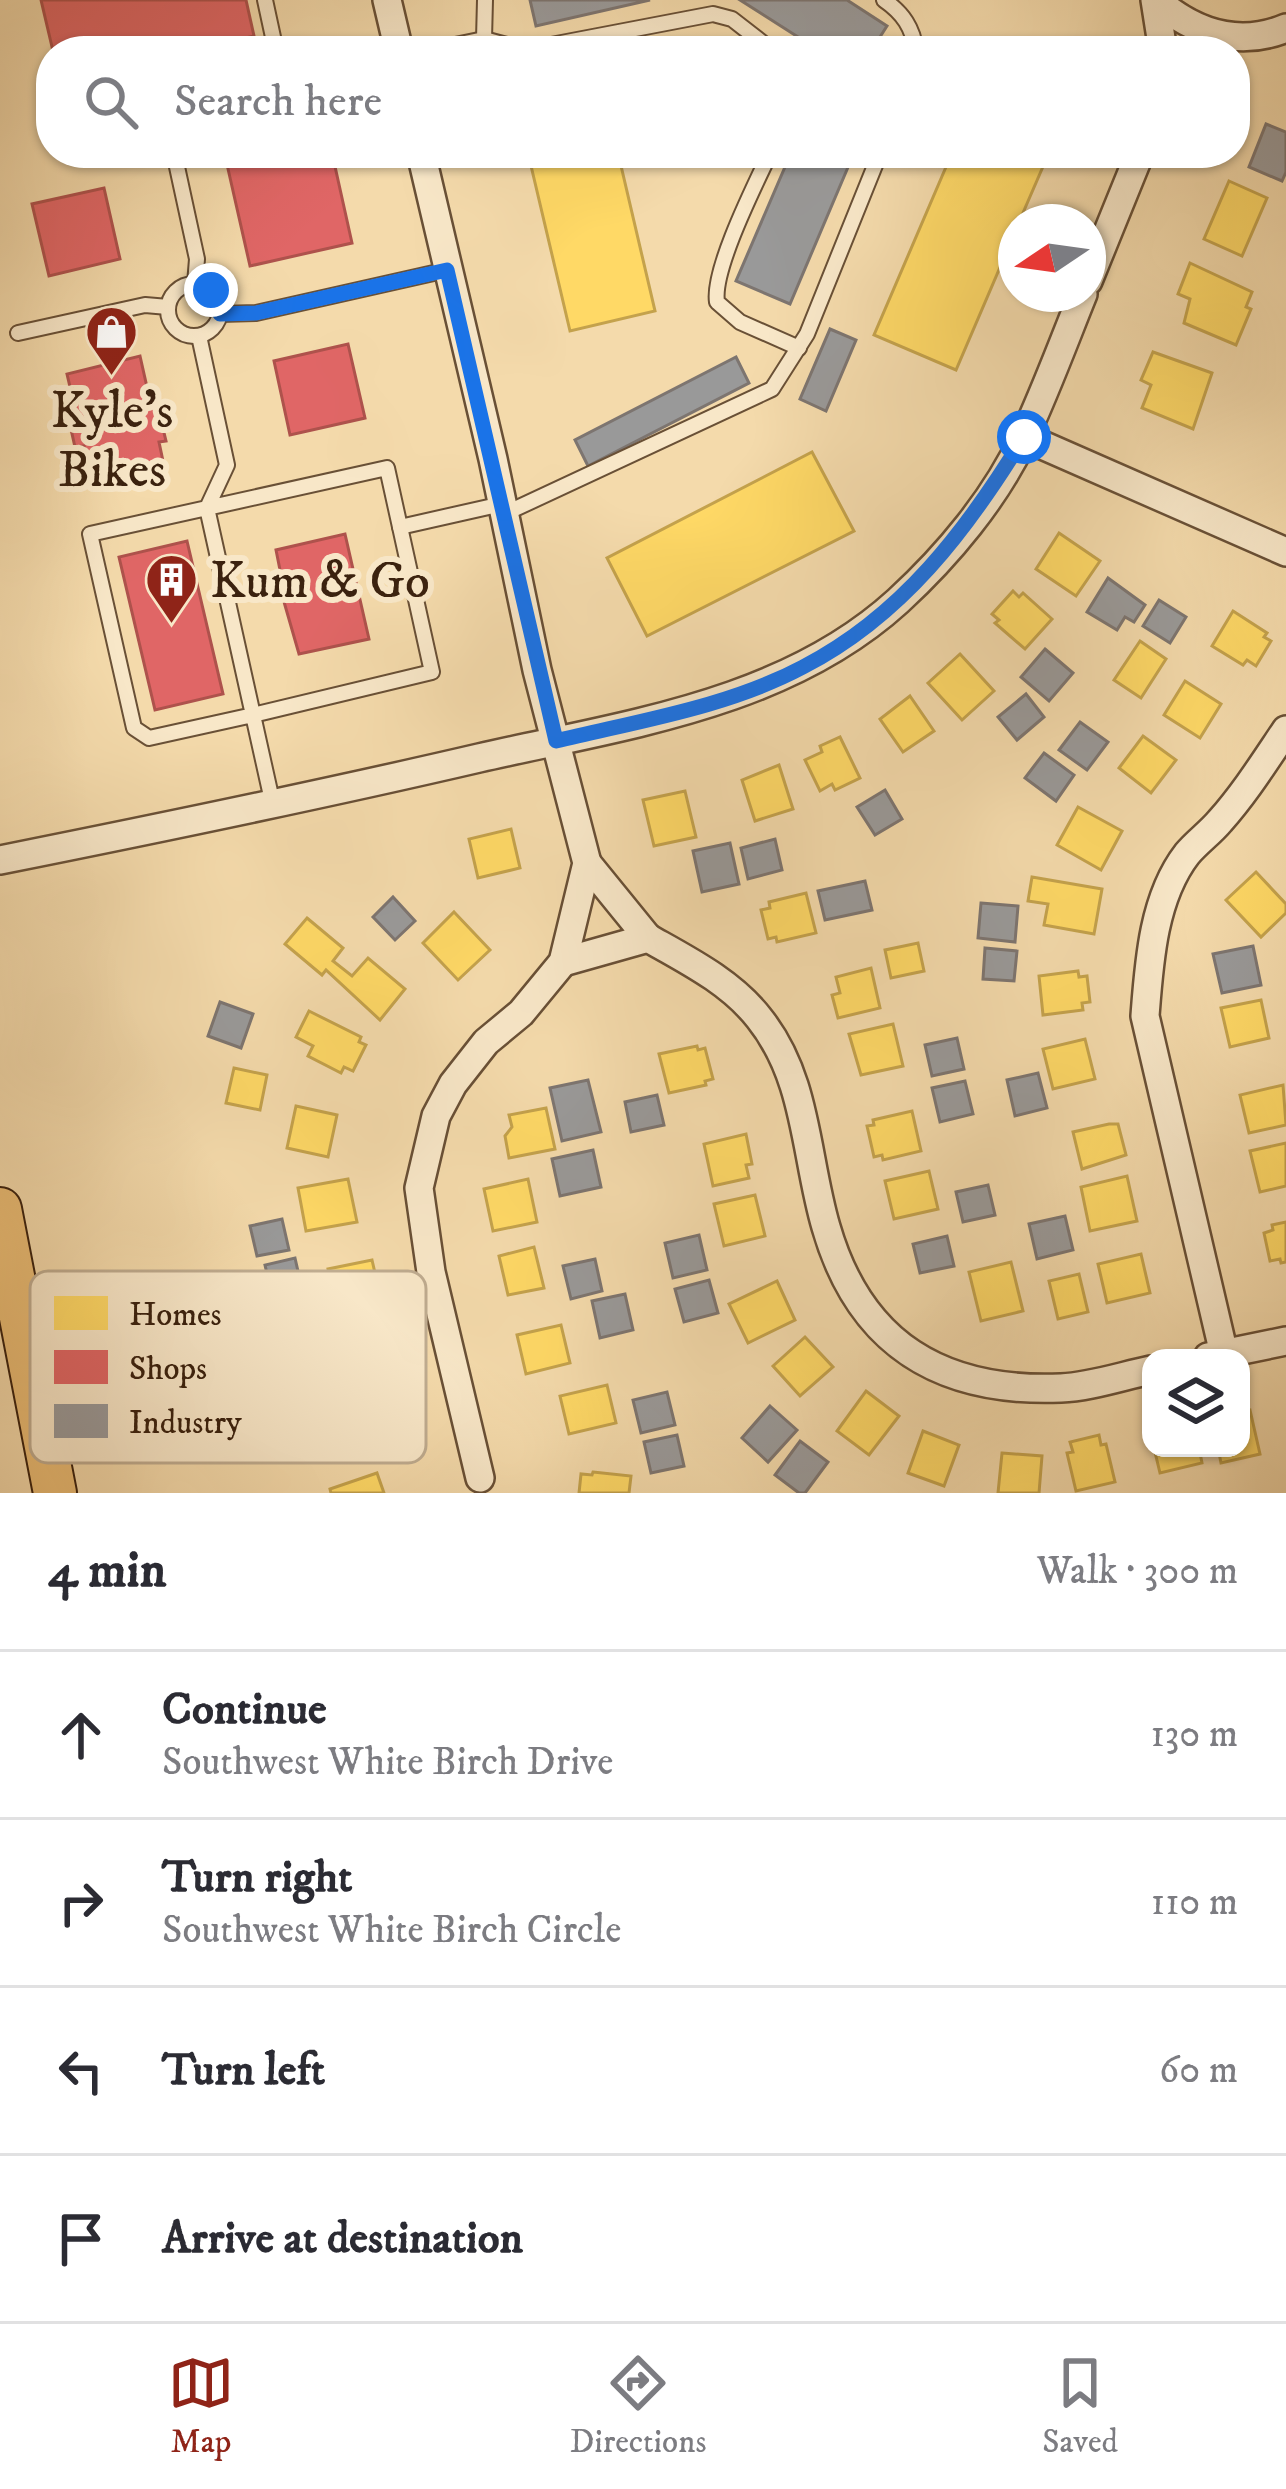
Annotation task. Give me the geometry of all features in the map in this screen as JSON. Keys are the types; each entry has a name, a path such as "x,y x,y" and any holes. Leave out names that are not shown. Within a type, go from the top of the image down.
{"main road":[{"path":"0,1209 30,1364"},
{"path":"49,1463 55,1493"}],"street":[{"path":"387,0 395,36"},
{"path":"1155,0 1199,30 1221,36"},
{"path":"1155,0 1161,36"},
{"path":"1252,37 1286,28"},
{"path":"424,168 586,862 648,938 726,986 760,1019 790,1073 807,1126 825,1225 842,1270 865,1310 890,1336 920,1361 982,1385 1065,1388 1142,1372"},
{"path":"1106,237 1134,168"},
{"path":"0,860 272,805 651,719 766,684 804,667 852,638 896,603 945,554 1024,437 1076,312"},
{"path":"1024,437 1286,552"},
{"path":"1213,1349 1145,1016 1148,982 1155,930 1174,876 1254,779 1286,730"},
{"path":"480,1478 431,1272 419,1188 436,1116 453,1084 486,1042 520,1013 563,962 586,862"},
{"path":"563,962 648,938"},
{"path":"1248,1349 1286,1341"}],"lane":[{"path":"265,0 273,36"},
{"path":"484,0 484,36"},
{"path":"884,0 901,11 914,36"},
{"path":"601,36 713,14 732,19 754,36"},
{"path":"177,168 197,259 195,284"},
{"path":"763,168 723,261 715,289 717,302 740,322 799,348"},
{"path":"400,527 503,509 772,389 799,348 874,168"},
{"path":"220,314 256,313 447,270"},
{"path":"195,284 216,297 220,314 212,329 188,336 173,327 168,307 176,291 195,284"},
{"path":"18,333 145,304 168,307"},
{"path":"199,336 227,465 207,508 272,805"},
{"path":"387,468 432,672 148,737 134,728 90,534 207,508 387,468"}],"building: Homes":[{"path":"532,168 622,168 655,311 570,331"},
{"path":"946,168 1042,168 1027,204 998,204 998,272 956,370 874,335"},
{"path":"1229,181 1267,198 1242,256 1204,239"},
{"path":"1190,263 1252,292 1246,307 1251,309 1236,345 1184,323 1190,299 1178,294"},
{"path":"1153,352 1212,373 1193,429 1142,408 1151,385 1141,380"},
{"path":"812,452 854,531 647,636 607,558"},
{"path":"1059,533 1100,561 1076,596 1036,569"},
{"path":"1013,591 1019,597 1023,593 1052,619 1025,649 995,623 999,620 992,614"},
{"path":"1233,611 1267,633 1264,637 1271,641 1256,666 1247,660 1243,665 1212,646"},
{"path":"1140,641 1166,659 1141,698 1114,680"},
{"path":"960,654 994,691 962,720 928,683"},
{"path":"1185,681 1221,704 1200,738 1164,715"},
{"path":"910,696 934,731 903,752 880,719"},
{"path":"1143,736 1176,760 1151,793 1119,768"},
{"path":"840,737 860,778 835,790 832,784 820,791 805,760"},
{"path":"779,765 793,809 755,821 742,780"},
{"path":"685,791 696,837 654,846 643,800"},
{"path":"1078,807 1122,831 1101,870 1057,845"},
{"path":"511,829 520,868 478,878 469,839"},
{"path":"1256,872 1286,904 1286,913 1261,937 1226,900"},
{"path":"1032,877 1102,889 1094,934 1044,925 1048,904 1028,901"},
{"path":"806,893 816,933 777,942 776,937 768,939 761,910 770,908 769,902"},
{"path":"454,912 490,950 458,980 423,943"},
{"path":"307,918 343,948 333,961 352,976 368,958 405,989 380,1020 326,970 322,975 285,944"},
{"path":"918,943 924,971 891,978 885,950"},
{"path":"871,968 880,1008 838,1018 832,995 840,993 836,977"},
{"path":"1078,971 1079,977 1087,976 1090,1002 1082,1003 1083,1010 1043,1015 1039,976"},
{"path":"1261,1000 1269,1038 1230,1047 1221,1008"},
{"path":"309,1011 361,1037 359,1042 366,1045 353,1071 344,1067 341,1073 308,1056 313,1046 296,1037"},
{"path":"893,1024 903,1066 861,1075 849,1034"},
{"path":"1085,1039 1095,1079 1053,1089 1043,1049"},
{"path":"697,1046 698,1050 705,1048 713,1079 669,1093 659,1054"},
{"path":"234,1068 267,1075 260,1110 226,1103"},
{"path":"1283,1085 1286,1125 1249,1133 1240,1095"},
{"path":"296,1106 337,1115 328,1157 287,1148"},
{"path":"546,1108 555,1149 509,1158 505,1136 512,1127 509,1115"},
{"path":"912,1111 921,1151 883,1160 882,1155 874,1157 867,1126 874,1125 873,1120"},
{"path":"1118,1124 1126,1155 1082,1169 1073,1132"},
{"path":"746,1134 752,1164 746,1165 749,1178 713,1186 704,1144"},
{"path":"1286,1143 1286,1186 1260,1192 1250,1151"},
{"path":"929,1171 938,1209 894,1219 885,1181"},
{"path":"1127,1176 1137,1221 1090,1231 1081,1187"},
{"path":"348,1179 357,1222 306,1231 298,1188"},
{"path":"528,1179 537,1222 493,1231 484,1189"},
{"path":"755,1195 765,1236 724,1246 714,1204"},
{"path":"1286,1222 1286,1262 1270,1261 1264,1233"},
{"path":"534,1247 544,1288 508,1295 499,1256"},
{"path":"1141,1254 1150,1293 1107,1303 1098,1264"},
{"path":"372,1260 375,1271 328,1271"},
{"path":"1011,1262 1023,1311 981,1321 969,1272"},
{"path":"1079,1274 1088,1312 1058,1319 1049,1281"},
{"path":"777,1281 795,1320 748,1343 729,1304"},
{"path":"561,1325 570,1363 526,1374 517,1335"},
{"path":"805,1337 833,1367 800,1396 773,1366"},
{"path":"607,1385 616,1423 569,1434 560,1396"},
{"path":"866,1391 899,1416 869,1455 837,1431"},
{"path":"1250,1410 1260,1454 1250,1456"},
{"path":"923,1431 959,1445 944,1486 908,1473"},
{"path":"1099,1435 1101,1445 1106,1444 1115,1482 1076,1491 1067,1453 1073,1452 1070,1442"},
{"path":"1002,1453 1042,1456 1039,1493 998,1493"},
{"path":"1156,1457 1201,1457 1202,1463 1160,1473"},
{"path":"377,1473 384,1493 331,1493 330,1489"},
{"path":"581,1474 631,1476 629,1493 579,1493"}],"building: Shops":[{"path":"41,0 246,0 254,36 49,36"},
{"path":"228,168 335,168 352,243 250,266"},
{"path":"104,188 120,259 49,276 32,204"},
{"path":"348,344 365,418 290,435 274,361"},
{"path":"140,356 166,441 159,442 163,461 90,478 84,446 75,447 66,407 74,404 67,374"},
{"name":"Kum & Go","path":"345,534 369,639 299,654 278,581 282,580 276,550"},
{"name":"Kum & Go","path":"187,541 223,694 155,710 119,557"}],"building: Industry":[{"path":"530,0 650,0 536,26"},
{"path":"740,0 847,0 887,26 881,36 796,36"},
{"path":"1266,124 1286,132 1282,181 1250,164"},
{"path":"785,168 848,168 790,304 736,281"},
{"path":"830,329 856,340 826,411 800,399"},
{"path":"736,357 749,383 588,466 575,440"},
{"path":"1108,578 1145,605 1134,622 1125,617 1117,630 1087,612"},
{"path":"1159,600 1186,617 1170,643 1143,626"},
{"path":"1045,649 1073,673 1049,701 1021,677"},
{"path":"1026,694 1044,717 1017,740 998,717"},
{"path":"1080,722 1108,742 1087,770 1059,750"},
{"path":"1044,753 1074,775 1056,801 1025,778"},
{"path":"885,790 902,819 875,835 857,807"},
{"path":"775,839 782,870 748,879 741,848"},
{"path":"730,843 739,884 702,892 693,851"},
{"path":"865,881 872,910 825,920 818,891"},
{"path":"393,897 415,921 395,940 373,917"},
{"path":"981,903 1018,906 1015,942 978,938"},
{"path":"1253,946 1261,985 1222,993 1213,954"},
{"path":"985,948 1017,951 1014,981 983,979"},
{"path":"220,1002 253,1014 241,1048 208,1036"},
{"path":"957,1038 964,1069 932,1076 925,1045"},
{"path":"1038,1073 1047,1108 1015,1116 1007,1080"},
{"path":"588,1080 601,1132 562,1141 550,1088"},
{"path":"965,1081 973,1114 940,1122 932,1088"},
{"path":"657,1095 664,1125 631,1132 625,1102"},
{"path":"593,1150 601,1187 560,1196 552,1159"},
{"path":"988,1185 995,1215 963,1222 956,1192"},
{"path":"1065,1216 1073,1250 1037,1259 1029,1224"},
{"path":"282,1219 289,1250 257,1256 250,1226"},
{"path":"699,1235 707,1270 673,1278 665,1243"},
{"path":"947,1236 954,1266 920,1273 913,1244"},
{"path":"295,1258 298,1271 266,1271 265,1265"},
{"path":"595,1259 602,1291 571,1299 563,1266"},
{"path":"709,1280 718,1313 684,1322 675,1289"},
{"path":"625,1294 633,1330 600,1338 592,1301"},
{"path":"667,1392 675,1425 641,1433 633,1400"},
{"path":"770,1406 797,1430 768,1462 742,1438"},
{"path":"677,1435 684,1466 651,1473 644,1442"},
{"path":"800,1441 828,1462 805,1493 775,1475"}],"place":[{"name":"Kyle's Bikes","path":"112,377"},
{"name":"Kum & Go","path":"171,625"}],"route":[{"path":"211,290 220,314 256,313 447,270 556,741 729,697 804,667 852,638 945,554 1024,437"}]}
